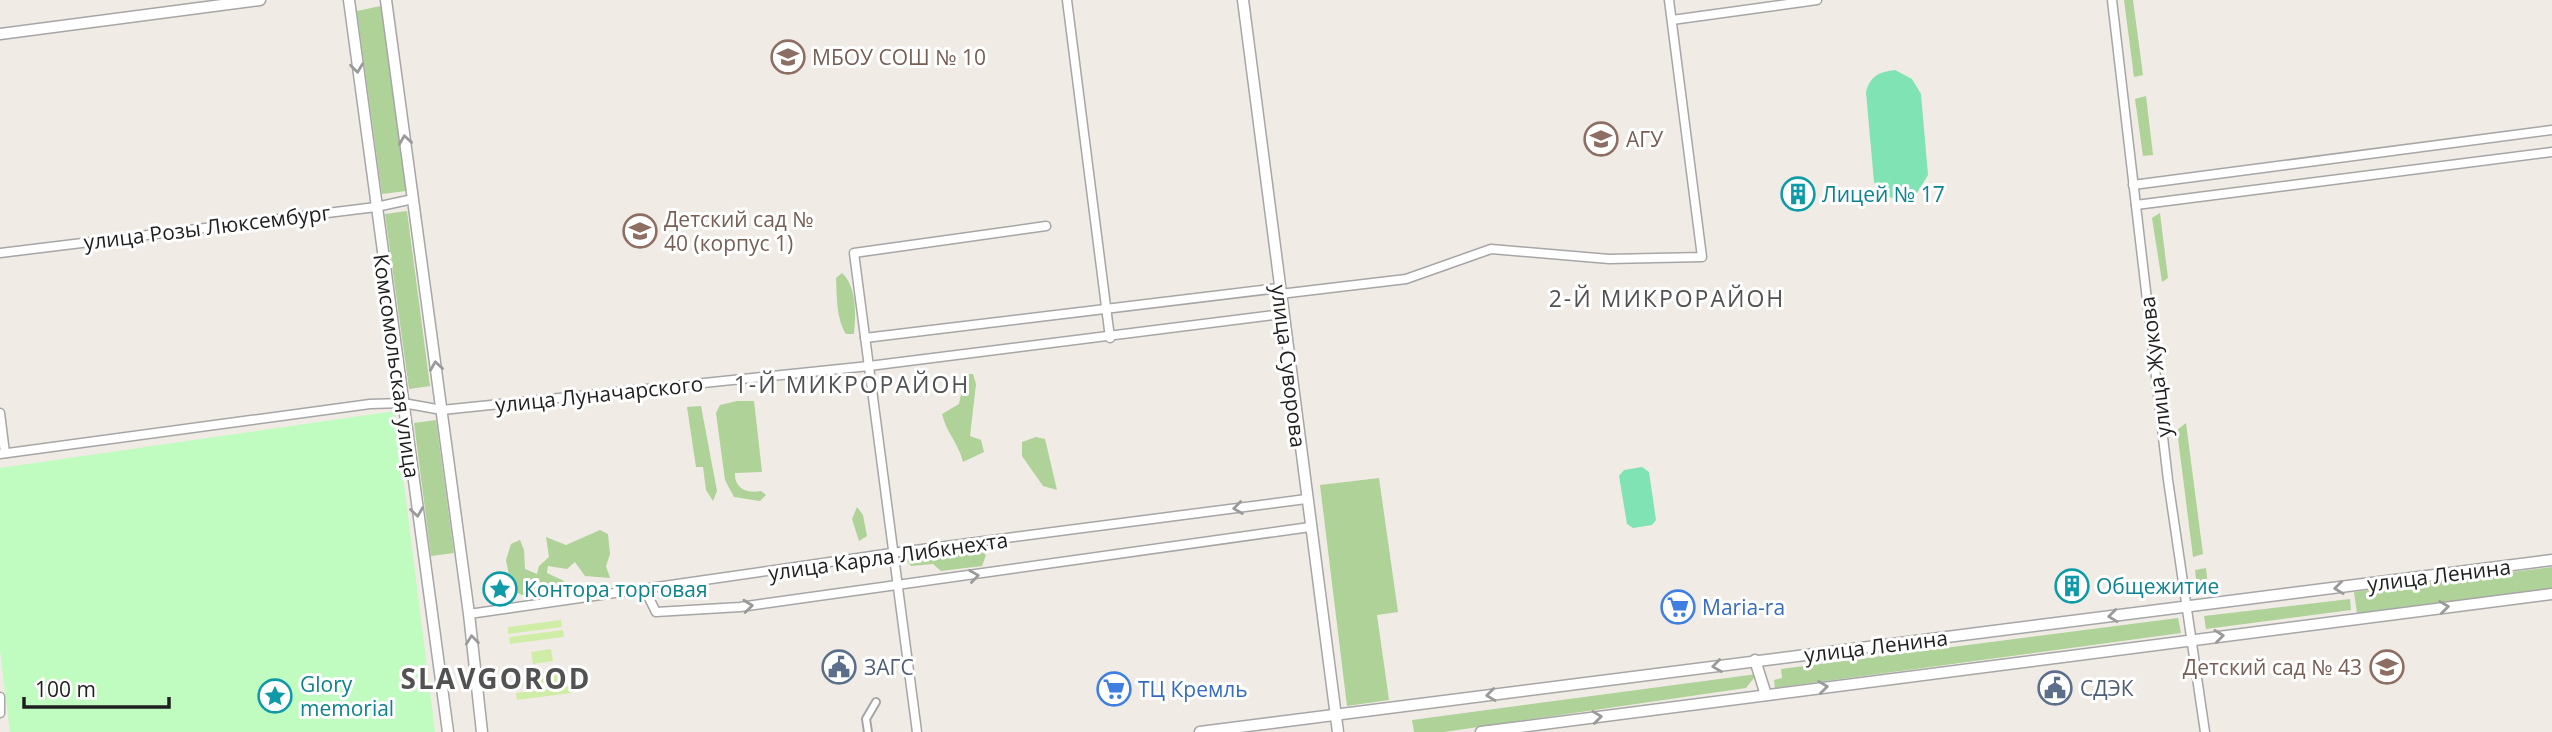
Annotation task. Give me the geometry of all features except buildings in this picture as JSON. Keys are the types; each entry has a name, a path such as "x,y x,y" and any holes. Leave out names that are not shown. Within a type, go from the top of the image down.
{"street":[{"path":"0,34 260,0"},
{"name":"Комсомольская улица","path":"349,0 447,732"},
{"name":"Комсомольская улица","path":"386,0 469,614 482,732"},
{"path":"1067,0 1110,338"},
{"name":"улица Суворова","path":"1243,0 1338,732"},
{"path":"865,338 1406,279 1492,249 1609,259 1702,257 1669,0"},
{"path":"1672,20 1817,0"},
{"name":"улица Жукова","path":"2112,0 2185,607 2205,732"},
{"path":"2133,185 2552,130"},
{"path":"2136,205 2552,152"},
{"name":"улица Розы Люксембург","path":"0,253 376,207 413,199"},
{"path":"917,732 854,253 1046,226"},
{"name":"улица Луначарского","path":"3,454 289,414 402,402 442,410 869,366 1110,338 1282,314"},
{"path":"0,413 3,454"},
{"name":"улица Карла Либкнехта","path":"469,614 892,553 1306,499"},
{"name":"улица Карла Либкнехта","path":"645,590 656,612 753,605 1310,527"},
{"name":"улица Ленина","path":"1200,732 2552,560"},
{"name":"улица Ленина","path":"1481,732 2552,594"},
{"path":"1755,660 1766,695"},
{"path":"0,697 1,713"},
{"path":"868,732 866,719 876,702"}],"green space":[{"path":"2124,0 2133,0 2143,75 2134,77"},
{"path":"381,6 406,191 382,194 357,11"},
{"path":"1895,70 1912,79 1921,94 1928,175 1917,193 1891,198 1874,182 1866,92 1876,76"},
{"path":"2146,96 2153,155 2143,156 2135,99"},
{"path":"407,211 430,386 409,389 385,214"},
{"path":"2160,213 2168,278 2162,282 2152,218"},
{"path":"842,273 853,293 854,334 846,334 839,314 836,278"},
{"path":"965,374 973,374 976,384 970,436 981,440 984,452 963,462 942,414 959,404"},
{"path":"754,401 762,472 735,473 735,478 739,487 751,492 761,491 766,495 760,501 734,497 725,480 716,413 720,405"},
{"path":"701,406 717,491 713,501 706,490 703,467 696,467 687,407"},
{"path":"395,411 435,732 10,732 0,650 0,468"},
{"path":"436,420 454,553 431,556 414,423"},
{"path":"2186,423 2203,554 2193,557 2177,430"},
{"path":"1036,437 1045,439 1057,490 1043,486 1022,456 1022,442"},
{"path":"1642,467 1649,472 1656,520 1652,525 1633,528 1627,524 1619,476 1624,470"},
{"path":"1379,478 1398,612 1377,615 1389,700 1347,706 1320,485"},
{"path":"857,507 863,515 867,536 859,541 852,519"},
{"path":"600,530 608,534 610,554 606,566 610,578 585,576 575,562 567,569 548,566 547,573 564,581 558,588 522,595 512,590 506,560 511,544 520,540 524,550 525,569 537,574 539,566 549,557 546,537 566,545"},
{"path":"980,549 986,555 982,566 941,571 933,564 911,566 905,559"},
{"path":"2552,567 2552,589 2357,613 2354,592"},
{"path":"2206,568 2208,586 2197,588 2195,570"},
{"path":"2350,599 2351,610 2206,629 2204,616"},
{"path":"2178,618 2181,633 1775,688 1774,680 1782,678 1781,669"},
{"path":"561,620 562,627 508,634 508,627"},
{"path":"563,630 564,637 510,644 509,637"},
{"path":"551,649 553,661 533,664 531,652"},
{"path":"568,673 569,680 515,687 514,680"},
{"path":"1757,674 1746,688 1444,732 1414,732 1412,720"},
{"path":"570,686 571,693 517,700 516,693"}],"place":[{"name":"МБОУ СОШ № 10","path":"788,57"},
{"name":"АГУ","path":"1601,139"},
{"name":"Лицей № 17","path":"1798,194"},
{"name":"Детский сад № 40 (корпус 1)","path":"640,231"},
{"name":"Общежитие","path":"2072,586"},
{"name":"Контора торговая","path":"500,589"},
{"name":"Maria-ra","path":"1678,607"},
{"name":"ЗАГС","path":"839,667"},
{"name":"Детский сад № 43","path":"2387,667"},
{"name":"СДЭК","path":"2055,688"},
{"name":"ТЦ Кремль","path":"1114,689"},
{"name":"Glory memorial","path":"275,696"}],"district":[{"name":"2-Й МИКРОРАЙОН","path":"1667,298"},
{"name":"1-Й МИКРОРАЙОН","path":"852,384"},
{"name":"SLAVGOROD","path":"496,678"}]}
